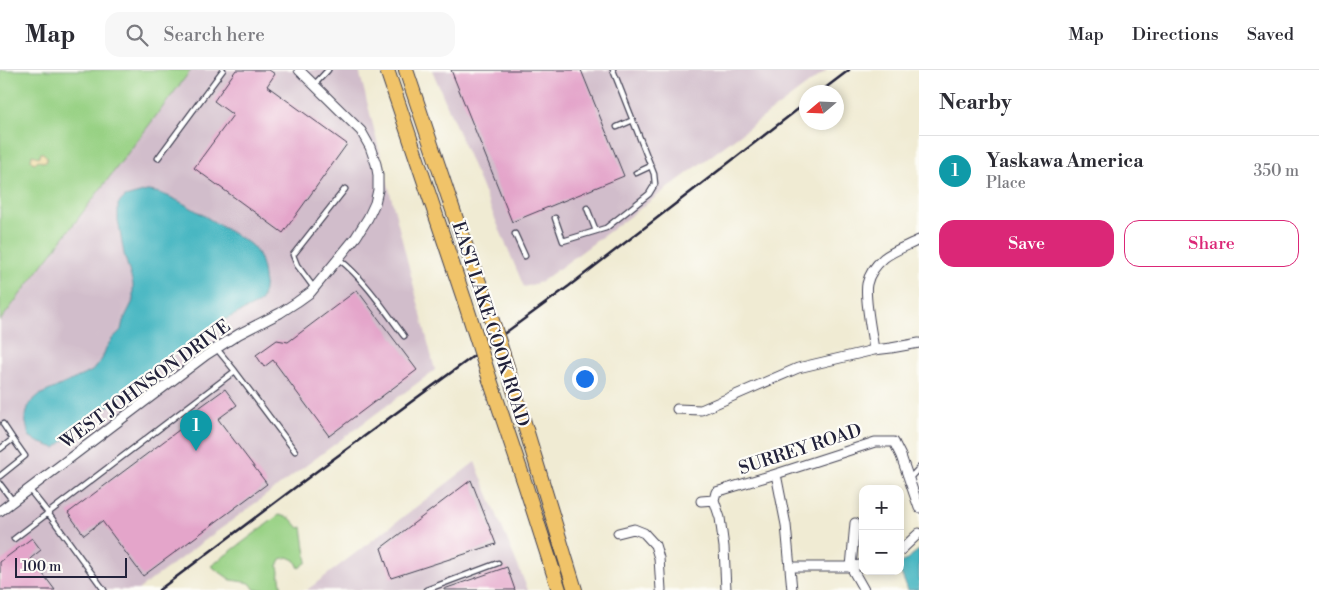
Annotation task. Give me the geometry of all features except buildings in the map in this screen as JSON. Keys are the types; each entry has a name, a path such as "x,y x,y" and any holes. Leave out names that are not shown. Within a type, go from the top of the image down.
{"main road":[{"name":"EAST LAKE COOK ROAD","path":"387,70 525,484 558,590"},
{"name":"EAST LAKE COOK ROAD","path":"406,70 484,296 575,590"}],"street":[{"name":"WEST JOHNSON DRIVE","path":"0,511 216,348 297,302 314,288 356,237 375,203 378,190 376,164 362,131 299,70"},
{"path":"874,350 867,284 874,269 884,258 919,240"},
{"path":"677,409 701,410 798,368 874,350 919,342"},
{"name":"SURREY ROAD","path":"701,501 776,474 876,442 894,442 909,479"},
{"path":"776,474 786,525 792,590"},
{"path":"909,479 919,508"},
{"path":"715,496 724,547 726,590"},
{"path":"855,523 851,567 864,590"},
{"path":"618,533 634,529 644,533 655,545 659,558 661,590"},
{"path":"904,547 919,533"},
{"path":"791,567 851,567 859,565"}],"lane":[{"path":"158,158 223,70"},
{"path":"314,85 328,70"},
{"path":"554,218 563,241 606,228 649,194 655,184 651,166 612,70"},
{"path":"617,127 633,120"},
{"path":"636,173 651,166"},
{"path":"314,288 293,255 345,189"},
{"path":"586,208 596,231"},
{"path":"516,234 525,256"},
{"path":"338,258 366,284 404,336"},
{"path":"216,348 295,451"},
{"path":"14,539 235,371"},
{"path":"0,476 26,456 3,424"},
{"path":"0,449 13,439"},
{"path":"909,479 919,468"},
{"path":"0,484 13,501"},
{"path":"29,489 104,590"},
{"path":"426,590 498,563"}],"shaded area":[{"path":"191,70 359,70 435,370 138,590 0,590 0,321"},
{"path":"432,70 827,70 807,85 799,85 799,91 541,282 524,287"},
{"path":"475,462 528,590 307,590"}],"green space":[{"path":"0,70 191,70 0,321"},
{"path":"279,515 290,518 299,528 302,527 307,562 299,568 295,560 288,557 281,559 278,566 282,590 255,590 250,583 231,580 211,566"}],"sand":[{"path":"41,153 47,157 47,161 42,162 38,160 35,163 32,162 32,155 39,157"}],"water":[{"path":"147,191 156,192 178,200 252,246 260,258 264,274 262,298 259,303 220,322 191,341 55,448 38,442 29,436 25,419 29,404 39,395 92,371 102,359 112,339 121,330 123,321 133,301 133,284 124,254 118,220 118,204 125,197"},
{"path":"919,550 919,590 908,590 902,575 904,575 904,561"}],"railway":[{"path":"829,85 849,70"},
{"path":"159,590 569,286 799,108"}],"place":[{"name":"Yaskawa America","path":"196,451"}]}
